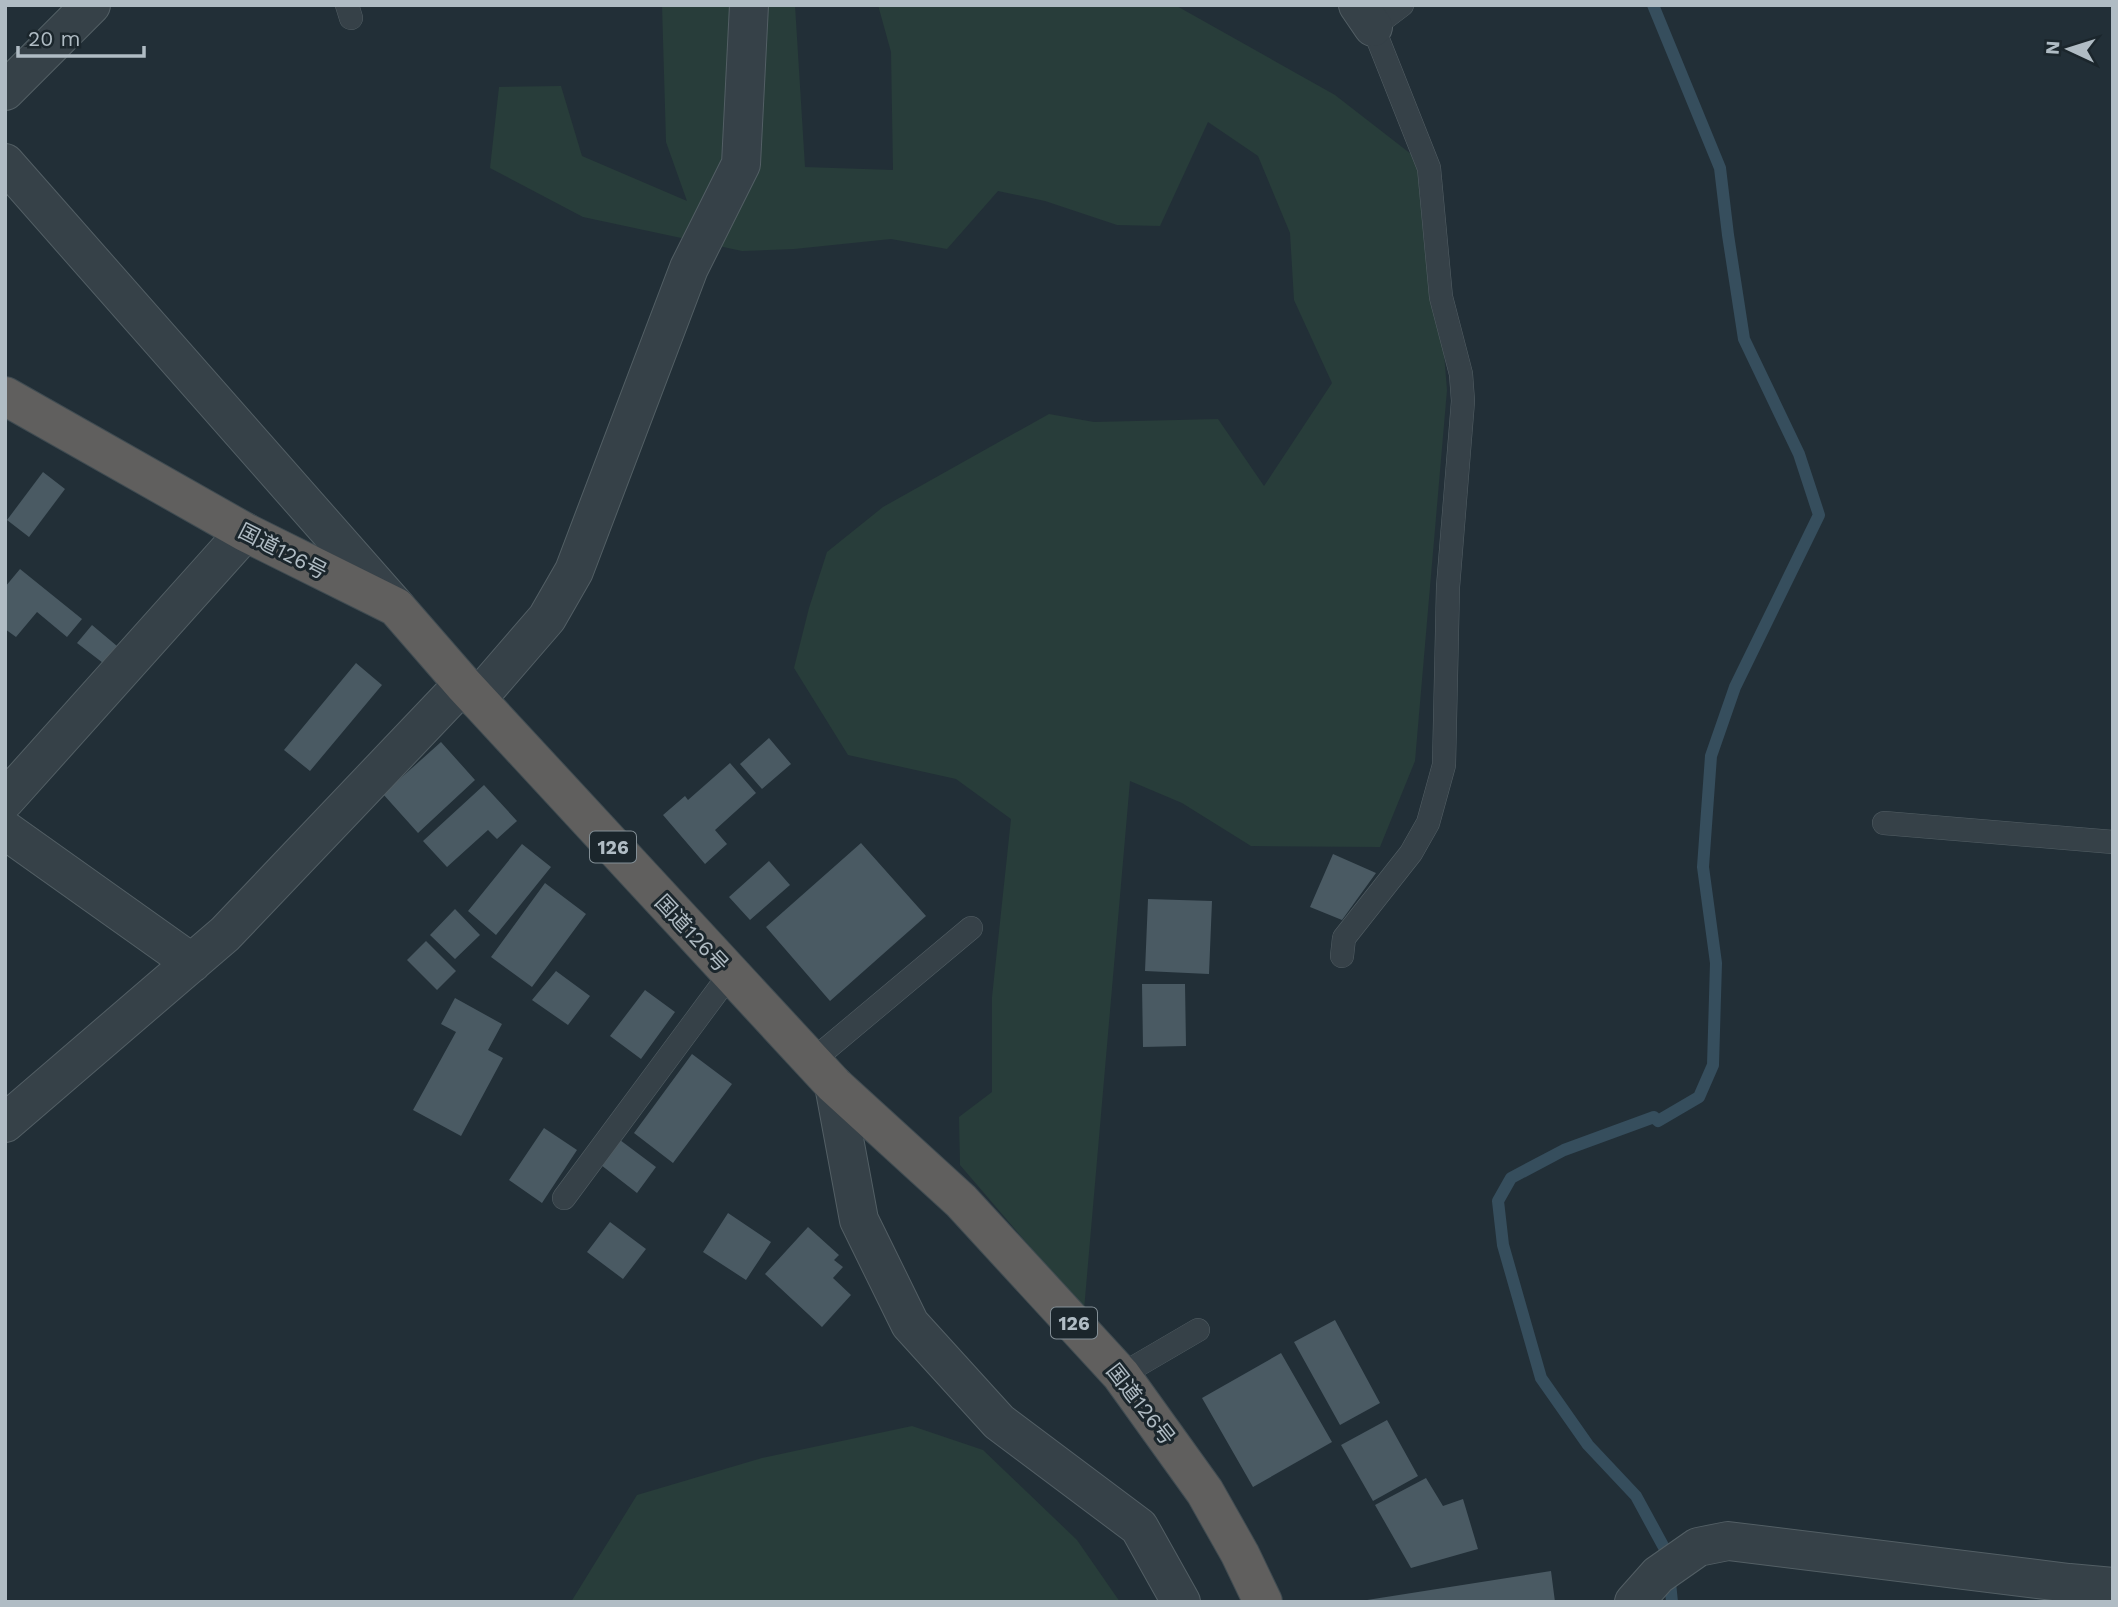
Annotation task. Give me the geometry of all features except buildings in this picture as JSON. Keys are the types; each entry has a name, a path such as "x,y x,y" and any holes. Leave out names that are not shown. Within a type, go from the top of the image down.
{"highway":[{"name":"国道126号","path":"5,396 245,532 396,607 470,691 823,1073 961,1201 1121,1375 1205,1492 1263,1602"}],"street":[{"path":"5,91 91,5"},
{"path":"5,1123 225,934 547,618 575,571 689,268 741,164 748,5"},
{"path":"5,163 396,607"},
{"path":"5,800 245,532"},
{"path":"5,830 192,962"},
{"path":"823,1073 859,1220 910,1324 999,1422 1139,1527 1181,1602"},
{"path":"1634,1602 1658,1575 1698,1546 1728,1541 2113,1587"}],"lane":[{"path":"1342,956 1345,938 1411,853 1428,823 1444,765 1448,587 1463,401 1461,374 1441,297 1429,168 1378,12"},
{"path":"1884,823 2113,842"},
{"path":"823,1073 971,928"},
{"path":"564,1198 730,974"},
{"path":"1121,1375 1198,1330"}],"green space":[{"path":"662,5 795,5 805,167 893,170 891,52 878,5 1175,5 1335,95 1429,168 1447,390 1415,761 1380,847 1251,846 1182,803 1130,781 1084,1310 960,1165 959,1117 992,1092 992,997 1011,819 956,779 848,755 794,668 827,552 883,507 1049,414 1094,422 1218,419 1264,486 1332,383 1294,300 1290,233 1258,156 1208,122 1160,226 1117,225 1045,201 998,191 947,249 891,239 794,249 742,251 583,217 490,168 499,87 561,86 582,156 687,201 666,142"},
{"path":"912,1426 983,1450 1077,1540 1120,1602 571,1602 637,1495 762,1458"}],"waterway":[{"path":"1653,5 1720,168 1744,339 1799,454 1819,515 1735,687 1711,756 1703,867 1716,963 1713,1065 1699,1097 1658,1121 1654,1117 1564,1150 1511,1178 1498,1201 1503,1245 1541,1378 1588,1445 1636,1496 1667,1553 1672,1602"}]}
